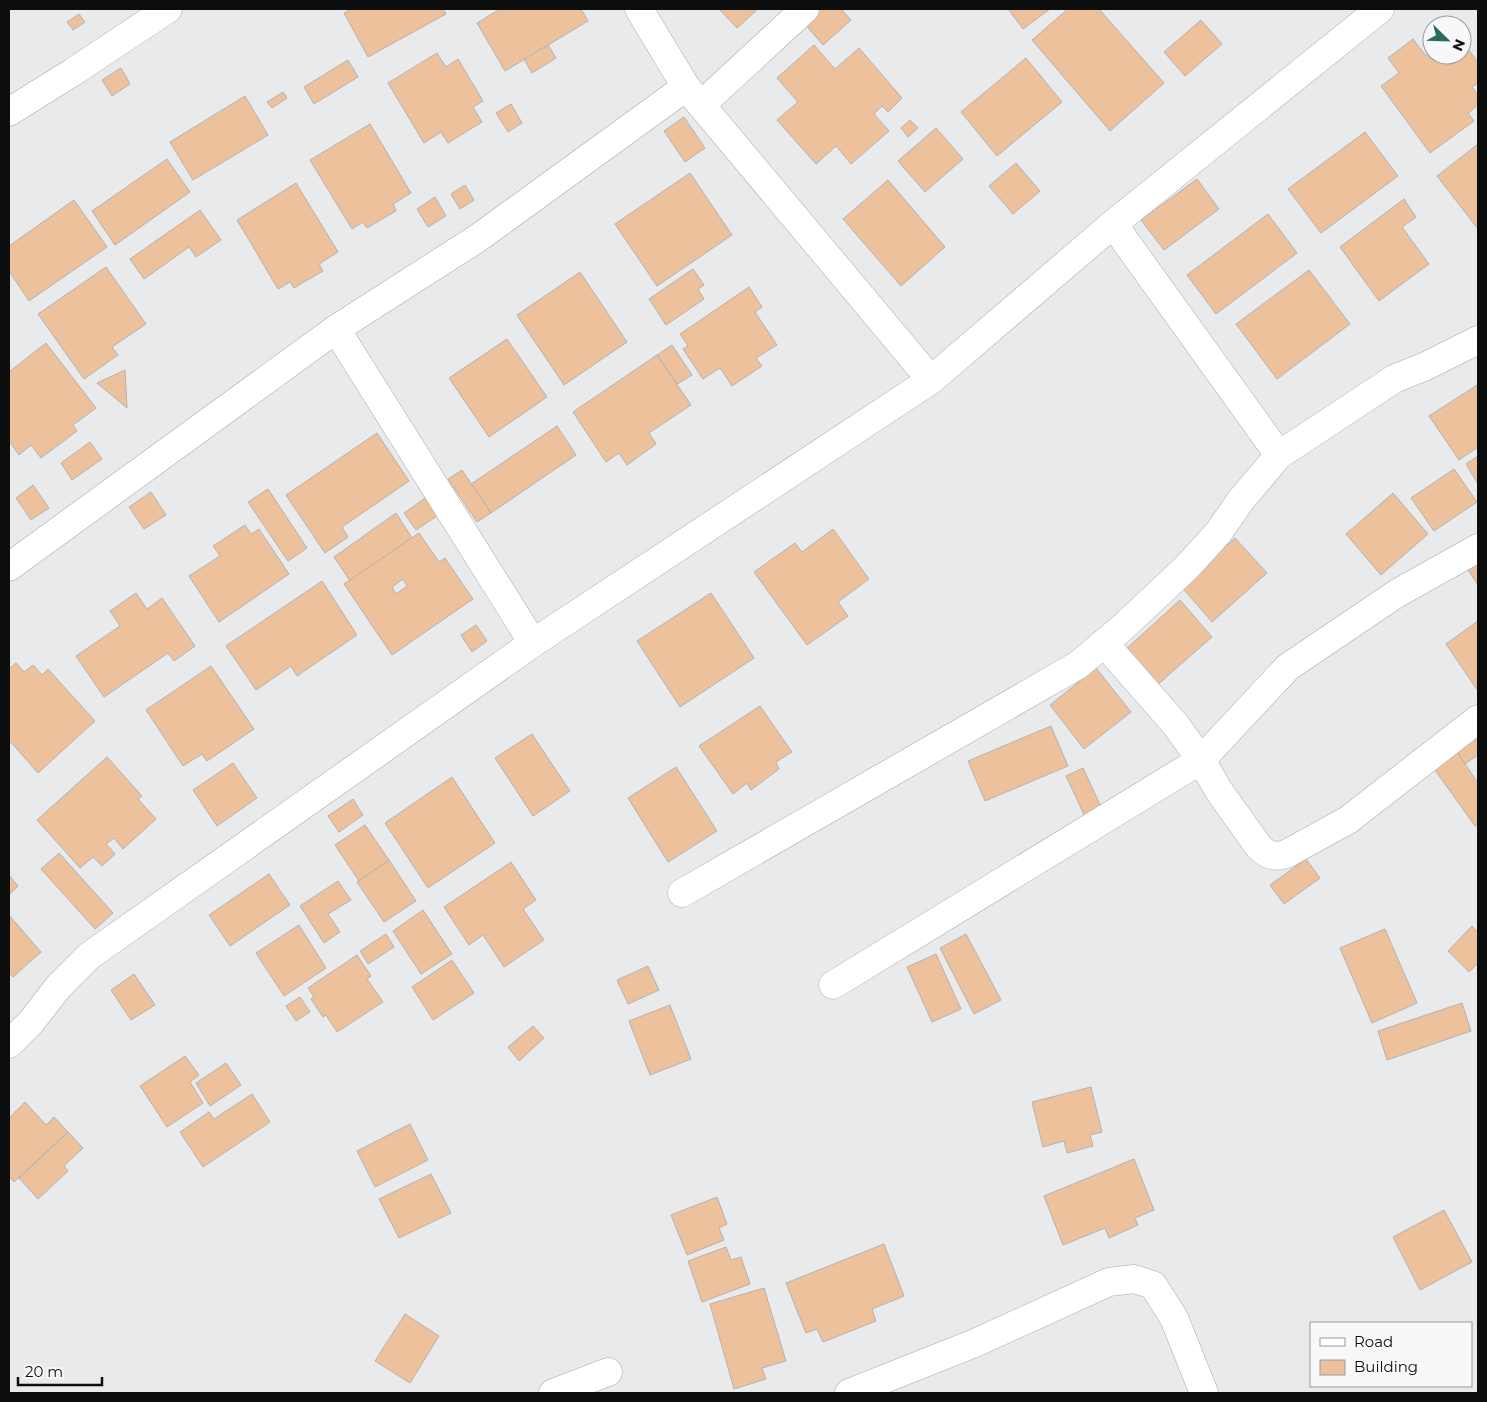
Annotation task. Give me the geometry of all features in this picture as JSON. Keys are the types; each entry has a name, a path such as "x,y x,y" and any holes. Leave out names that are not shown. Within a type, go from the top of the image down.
{"street":[{"path":"9,112 168,9"},
{"path":"639,9 694,96 931,380"},
{"path":"9,567 336,329 694,96 805,9"},
{"path":"9,1044 31,1022 59,986 89,956 533,643 931,380 1113,224 1380,9"},
{"path":"1113,224 1279,455"},
{"path":"336,329 533,643"},
{"path":"682,893 1078,665 1187,567 1218,533 1241,500 1279,455 1394,379 1426,366 1478,340"},
{"path":"833,985 1201,760 1288,667 1396,594 1478,548"},
{"path":"1104,643 1175,724 1201,760 1219,791 1266,854 1281,856 1348,820 1478,719"},
{"path":"849,1393 975,1343 1109,1282 1134,1279 1153,1285 1174,1318 1204,1393"},
{"path":"553,1393 608,1372"}],"building":[{"path":"352,9 443,9 446,14 368,57 344,13"},
{"path":"500,9 581,9 588,21 505,71 477,23"},
{"path":"719,9 758,9 737,28"},
{"path":"816,9 841,9 851,20 823,45 802,21"},
{"path":"1008,9 1050,9 1023,29"},
{"path":"1068,9 1099,9 1164,83 1110,131 1032,40"},
{"path":"79,14 85,22 73,30 67,22"},
{"path":"1201,20 1222,44 1185,76 1164,52"},
{"path":"1413,39 1422,51 1422,65 1472,65 1472,54 1478,62 1478,83 1472,87 1478,95 1478,105 1468,113 1474,121 1430,153 1381,86 1399,73 1388,58"},
{"path":"548,45 556,58 532,73 524,59"},
{"path":"814,45 835,69 859,48 902,98 888,112 882,106 874,114 889,131 851,164 836,146 816,164 777,120 798,102 777,78"},
{"path":"437,53 446,67 458,59 483,101 473,107 482,122 448,143 441,132 424,143 388,83"},
{"path":"1026,58 1062,102 997,156 961,112"},
{"path":"348,60 358,77 314,104 304,87"},
{"path":"121,68 130,84 112,96 102,80"},
{"path":"283,92 287,98 272,108 267,102"},
{"path":"245,96 268,135 193,180 170,142"},
{"path":"511,104 522,123 508,132 496,113"},
{"path":"684,117 705,148 685,162 664,131"},
{"path":"910,120 918,128 908,137 901,128"},
{"path":"370,124 411,193 393,204 396,211 367,228 363,222 352,229 310,160"},
{"path":"936,128 963,159 925,192 898,161"},
{"path":"1365,132 1398,176 1321,233 1288,189"},
{"path":"1478,144 1478,229 1437,176"},
{"path":"167,159 190,192 115,245 92,211"},
{"path":"1016,163 1040,191 1013,214 989,186"},
{"path":"690,173 732,235 657,286 615,224"},
{"path":"1197,179 1219,209 1164,250 1141,220"},
{"path":"888,180 945,247 901,286 843,219"},
{"path":"296,183 338,252 319,264 323,271 294,288 290,282 278,289 237,220"},
{"path":"465,185 474,200 460,209 451,194"},
{"path":"435,197 446,216 428,227 417,209"},
{"path":"1404,199 1416,217 1402,227 1429,264 1379,301 1340,247"},
{"path":"74,200 107,247 29,301 9,271 9,246"},
{"path":"200,210 221,240 196,257 189,247 144,279 130,259"},
{"path":"1268,214 1297,253 1216,314 1187,275"},
{"path":"106,267 146,324 112,347 118,355 84,379 38,314"},
{"path":"693,269 704,285 698,289 704,299 666,325 649,299"},
{"path":"1309,270 1350,324 1277,379 1236,324"},
{"path":"580,272 627,342 564,385 517,315"},
{"path":"749,287 762,307 755,312 777,345 756,358 762,366 732,386 720,368 703,379 683,349 688,346 680,334"},
{"path":"507,339 547,397 489,437 449,378"},
{"path":"46,343 96,408 73,425 77,431 41,458 31,445 19,455 9,441 9,372"},
{"path":"672,345 692,375 677,384 657,355"},
{"path":"657,355 691,405 649,433 656,444 627,465 619,453 606,462 573,412"},
{"path":"125,370 127,408 97,383"},
{"path":"1477,385 1478,447 1459,460 1429,416"},
{"path":"557,426 576,455 491,513 471,484"},
{"path":"377,433 409,481 342,527 348,537 325,553 286,495"},
{"path":"90,442 102,459 72,480 61,463"},
{"path":"1478,456 1478,484 1466,464"},
{"path":"1454,469 1477,502 1434,531 1411,498"},
{"path":"462,470 491,513 477,522 448,479"},
{"path":"33,485 49,508 31,520 16,498"},
{"path":"268,489 307,548 288,561 248,502"},
{"path":"151,492 166,515 144,529 129,507"},
{"path":"1393,493 1428,534 1381,575 1346,534"},
{"path":"431,494 443,512 416,530 404,513"},
{"path":"396,513 412,538 350,581 334,557"},
{"path":"245,525 251,534 259,529 289,574 219,622 189,576 220,556 213,546"},
{"path":"833,529 869,579 838,602 848,616 807,645 754,572 795,543 802,552"},
{"path":"419,533 439,562 445,558 473,599 392,655 344,584","holes":["403,579 407,586 396,594 392,587"]},
{"path":"1235,538 1267,573 1212,622 1181,586"},
{"path":"1478,563 1478,585 1468,570"},
{"path":"322,581 357,635 297,676 291,666 256,690 226,646"},
{"path":"136,593 147,609 162,598 195,646 174,661 168,653 104,697 76,656 120,626 110,611"},
{"path":"711,593 754,658 680,707 637,641"},
{"path":"1180,600 1212,637 1156,686 1125,650"},
{"path":"1478,621 1478,691 1446,644"},
{"path":"476,625 487,641 472,652 461,635"},
{"path":"16,663 24,672 33,665 42,675 48,669 95,721 38,773 9,740 9,669"},
{"path":"211,666 254,729 207,761 202,754 183,766 146,710"},
{"path":"1096,668 1131,712 1084,749 1050,705"},
{"path":"760,706 792,752 776,762 779,769 751,790 747,783 733,794 699,746"},
{"path":"1051,726 1068,766 985,801 968,761"},
{"path":"1471,733 1478,743 1478,755 1465,764 1453,746"},
{"path":"532,734 570,791 533,816 495,758"},
{"path":"1453,746 1478,783 1478,824 1475,826 1430,763"},
{"path":"107,757 142,796 138,799 156,819 123,849 114,838 106,844 115,854 102,866 93,857 80,868 37,820"},
{"path":"233,763 257,798 217,826 193,790"},
{"path":"676,767 717,831 668,862 628,798"},
{"path":"1083,768 1104,813 1087,821 1066,776"},
{"path":"452,777 495,843 428,888 385,823"},
{"path":"353,799 363,815 339,832 328,816"},
{"path":"365,825 389,860 359,881 335,845"},
{"path":"59,853 113,913 95,929 41,869"},
{"path":"1306,859 1320,878 1284,904 1270,885"},
{"path":"389,860 416,901 384,922 357,882"},
{"path":"511,862 536,900 523,909 544,940 504,967 483,935 469,945 444,907"},
{"path":"269,874 290,905 230,946 209,915"},
{"path":"9,875 18,886 9,895"},
{"path":"338,881 351,900 328,914 340,932 324,943 300,906"},
{"path":"423,910 452,954 421,974 393,931"},
{"path":"9,915 41,952 13,977 9,972"},
{"path":"299,925 326,968 284,996 256,953"},
{"path":"1472,926 1478,932 1478,963 1469,972 1448,951"},
{"path":"1385,929 1417,1003 1372,1023 1340,948"},
{"path":"386,934 394,947 368,964 360,951"},
{"path":"966,934 1001,1000 974,1014 940,948"},
{"path":"936,954 961,1009 932,1022 907,967"},
{"path":"357,955 371,976 367,979 383,1002 337,1032 326,1015 323,1017 311,999 314,997 308,988"},
{"path":"452,960 474,993 433,1020 412,987"},
{"path":"648,966 659,990 628,1004 617,980"},
{"path":"134,974 155,1005 131,1020 111,990"},
{"path":"300,997 310,1012 296,1021 286,1006"},
{"path":"1462,1003 1471,1031 1387,1060 1378,1031"},
{"path":"670,1005 691,1059 650,1075 629,1021"},
{"path":"533,1026 544,1038 519,1061 508,1047"},
{"path":"185,1056 199,1075 190,1082 203,1103 167,1127 140,1086"},
{"path":"226,1063 241,1085 210,1106 196,1083"},
{"path":"1091,1087 1102,1132 1090,1135 1093,1146 1067,1153 1064,1141 1043,1147 1032,1102"},
{"path":"252,1094 270,1122 203,1167 180,1132 209,1112 214,1119"},
{"path":"25,1102 46,1125 54,1117 68,1132 14,1182 9,1176 9,1118"},
{"path":"410,1124 428,1160 375,1187 357,1151"},
{"path":"68,1132 83,1148 64,1166 68,1171 38,1199 19,1178"},
{"path":"1134,1159 1154,1210 1135,1218 1138,1225 1109,1238 1105,1228 1063,1245 1044,1196"},
{"path":"431,1174 451,1213 399,1238 379,1199"},
{"path":"717,1197 727,1224 719,1228 724,1240 687,1255 671,1215"},
{"path":"1444,1210 1472,1262 1420,1290 1393,1237"},
{"path":"884,1244 904,1296 872,1309 876,1321 823,1342 817,1329 806,1333 786,1283"},
{"path":"726,1247 731,1260 741,1257 750,1284 702,1302 688,1261"},
{"path":"764,1288 786,1361 762,1368 766,1379 734,1389 710,1304"},
{"path":"405,1314 439,1336 410,1383 375,1361"}]}
